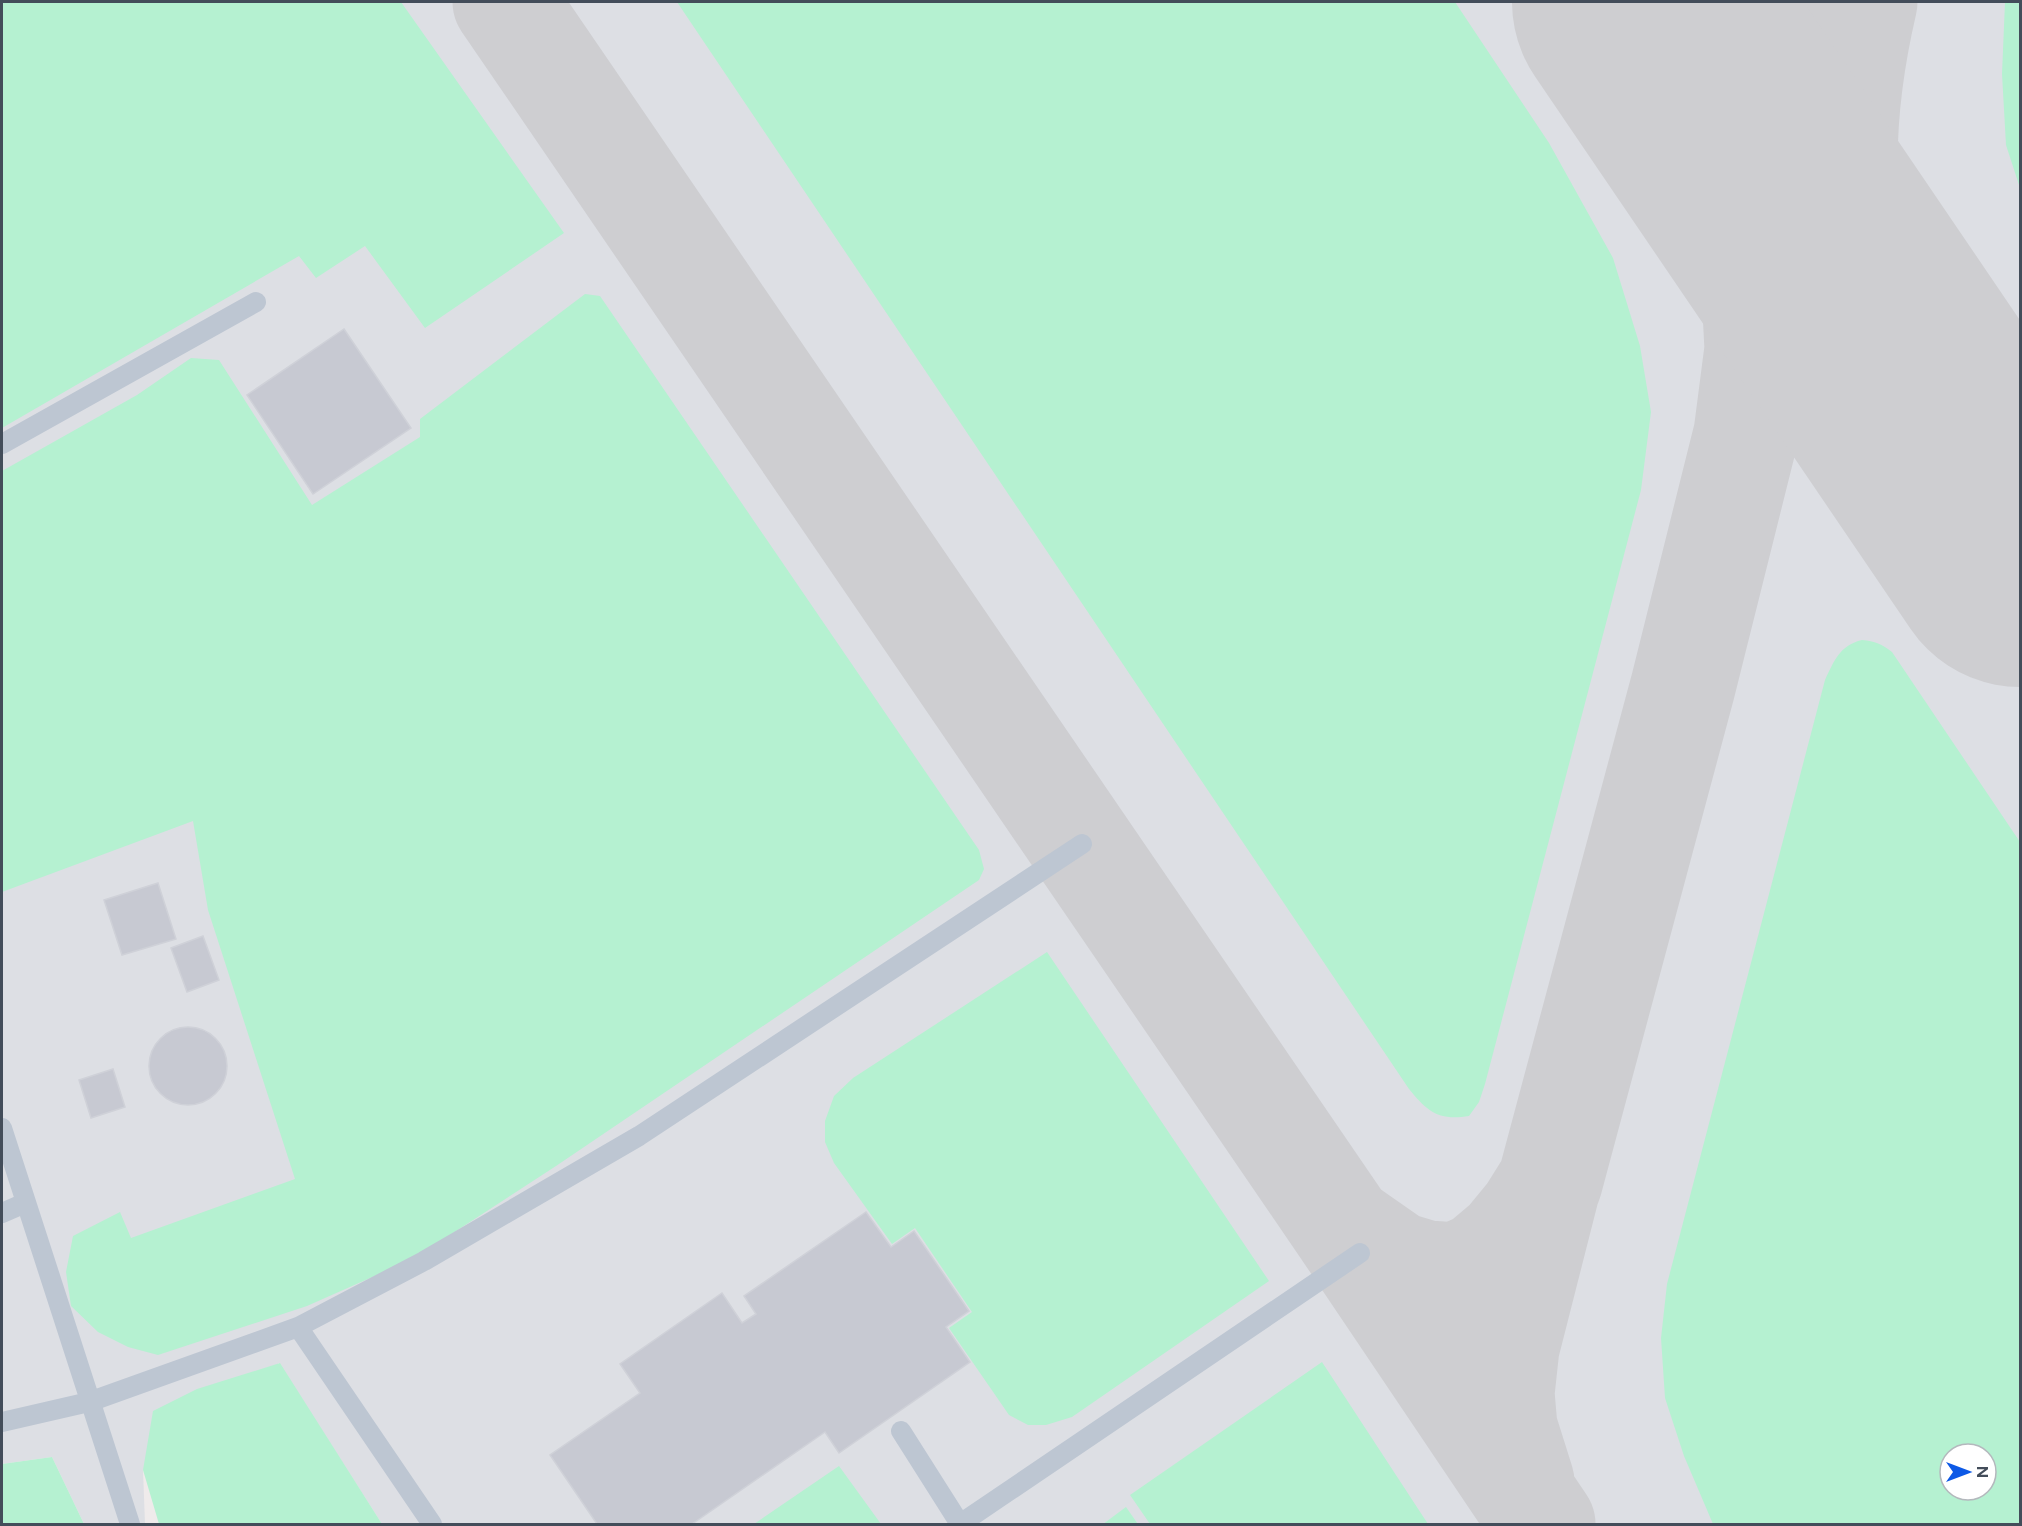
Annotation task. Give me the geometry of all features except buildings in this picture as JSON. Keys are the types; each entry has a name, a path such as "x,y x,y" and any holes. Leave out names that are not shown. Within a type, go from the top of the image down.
{"lane":[{"path":"2,444 256,302"},
{"path":"2,1422 89,1402 298,1327 424,1261 639,1136 1082,844"},
{"path":"2,1128 130,1524"},
{"path":"2,1213 25,1203"},
{"path":"901,1431 960,1524 1360,1253"},
{"path":"298,1327 432,1524"}],"shaded area":[{"path":"2,2 2020,2 2020,1524 1138,1524 1126,1508 1103,1524 382,1524 279,1363 143,1470 145,1524 84,1524 52,1457 2,1464"}],"green space":[{"path":"2,2 401,2 564,233 425,328 365,246 316,278 299,256 2,428"},
{"path":"677,2 1455,2 1549,143 1613,258 1640,346 1651,412 1641,490 1485,1084 1479,1102 1469,1116 1449,1117 1434,1113 1409,1089"},
{"path":"2005,2 2020,2 2020,188 2006,145 2002,74"},
{"path":"585,294 600,296 979,850 984,869 979,880 556,1166 413,1259 307,1306 158,1355 128,1347 98,1332 71,1306 66,1272 73,1236 120,1212 131,1238 295,1179 208,910 193,821 2,892 2,471 137,395 191,358 219,360 312,505 420,437 420,419"},
{"path":"1862,640 1875,642 1892,652 2020,842 2020,1524 1713,1524 1684,1456 1665,1398 1661,1338 1667,1284 1825,680 1831,666 1848,646"},
{"path":"1047,952 1269,1281 1072,1417 1046,1425 1028,1425 1009,1415 949,1328 972,1312 915,1228 892,1244 834,1163 825,1142 825,1121 834,1096 853,1078"},
{"path":"1322,1362 1428,1524 1150,1524 1130,1495"},
{"path":"280,1363 382,1524 159,1524 143,1470 153,1411 197,1389"},
{"path":"52,1457 84,1524 2,1524 2,1464"},
{"path":"839,1466 881,1524 754,1524"},
{"path":"1126,1507 1138,1524 1103,1524"}],"taxiway":[{"path":"505,2 1343,1227 1543,1524"},
{"path":"1343,1227 1396,1264 1426,1273 1456,1275 1481,1264 1507,1242 1530,1214 1550,1182 1683,686 1746,434 1757,349 1753,272 1736,194 1703,111 1643,2"},
{"path":"1647,2 1690,30 1718,39 1749,42 1766,42 1814,35 1837,21 1855,2"},
{"path":"1865,2 1850,86 1845,143 1850,228 1871,296 1900,360 1935,422 1991,512"},
{"path":"1522,1482 1505,1428 1502,1393 1507,1347 1547,1190"}],"runway":[{"path":"1644,2 2020,555"}]}
